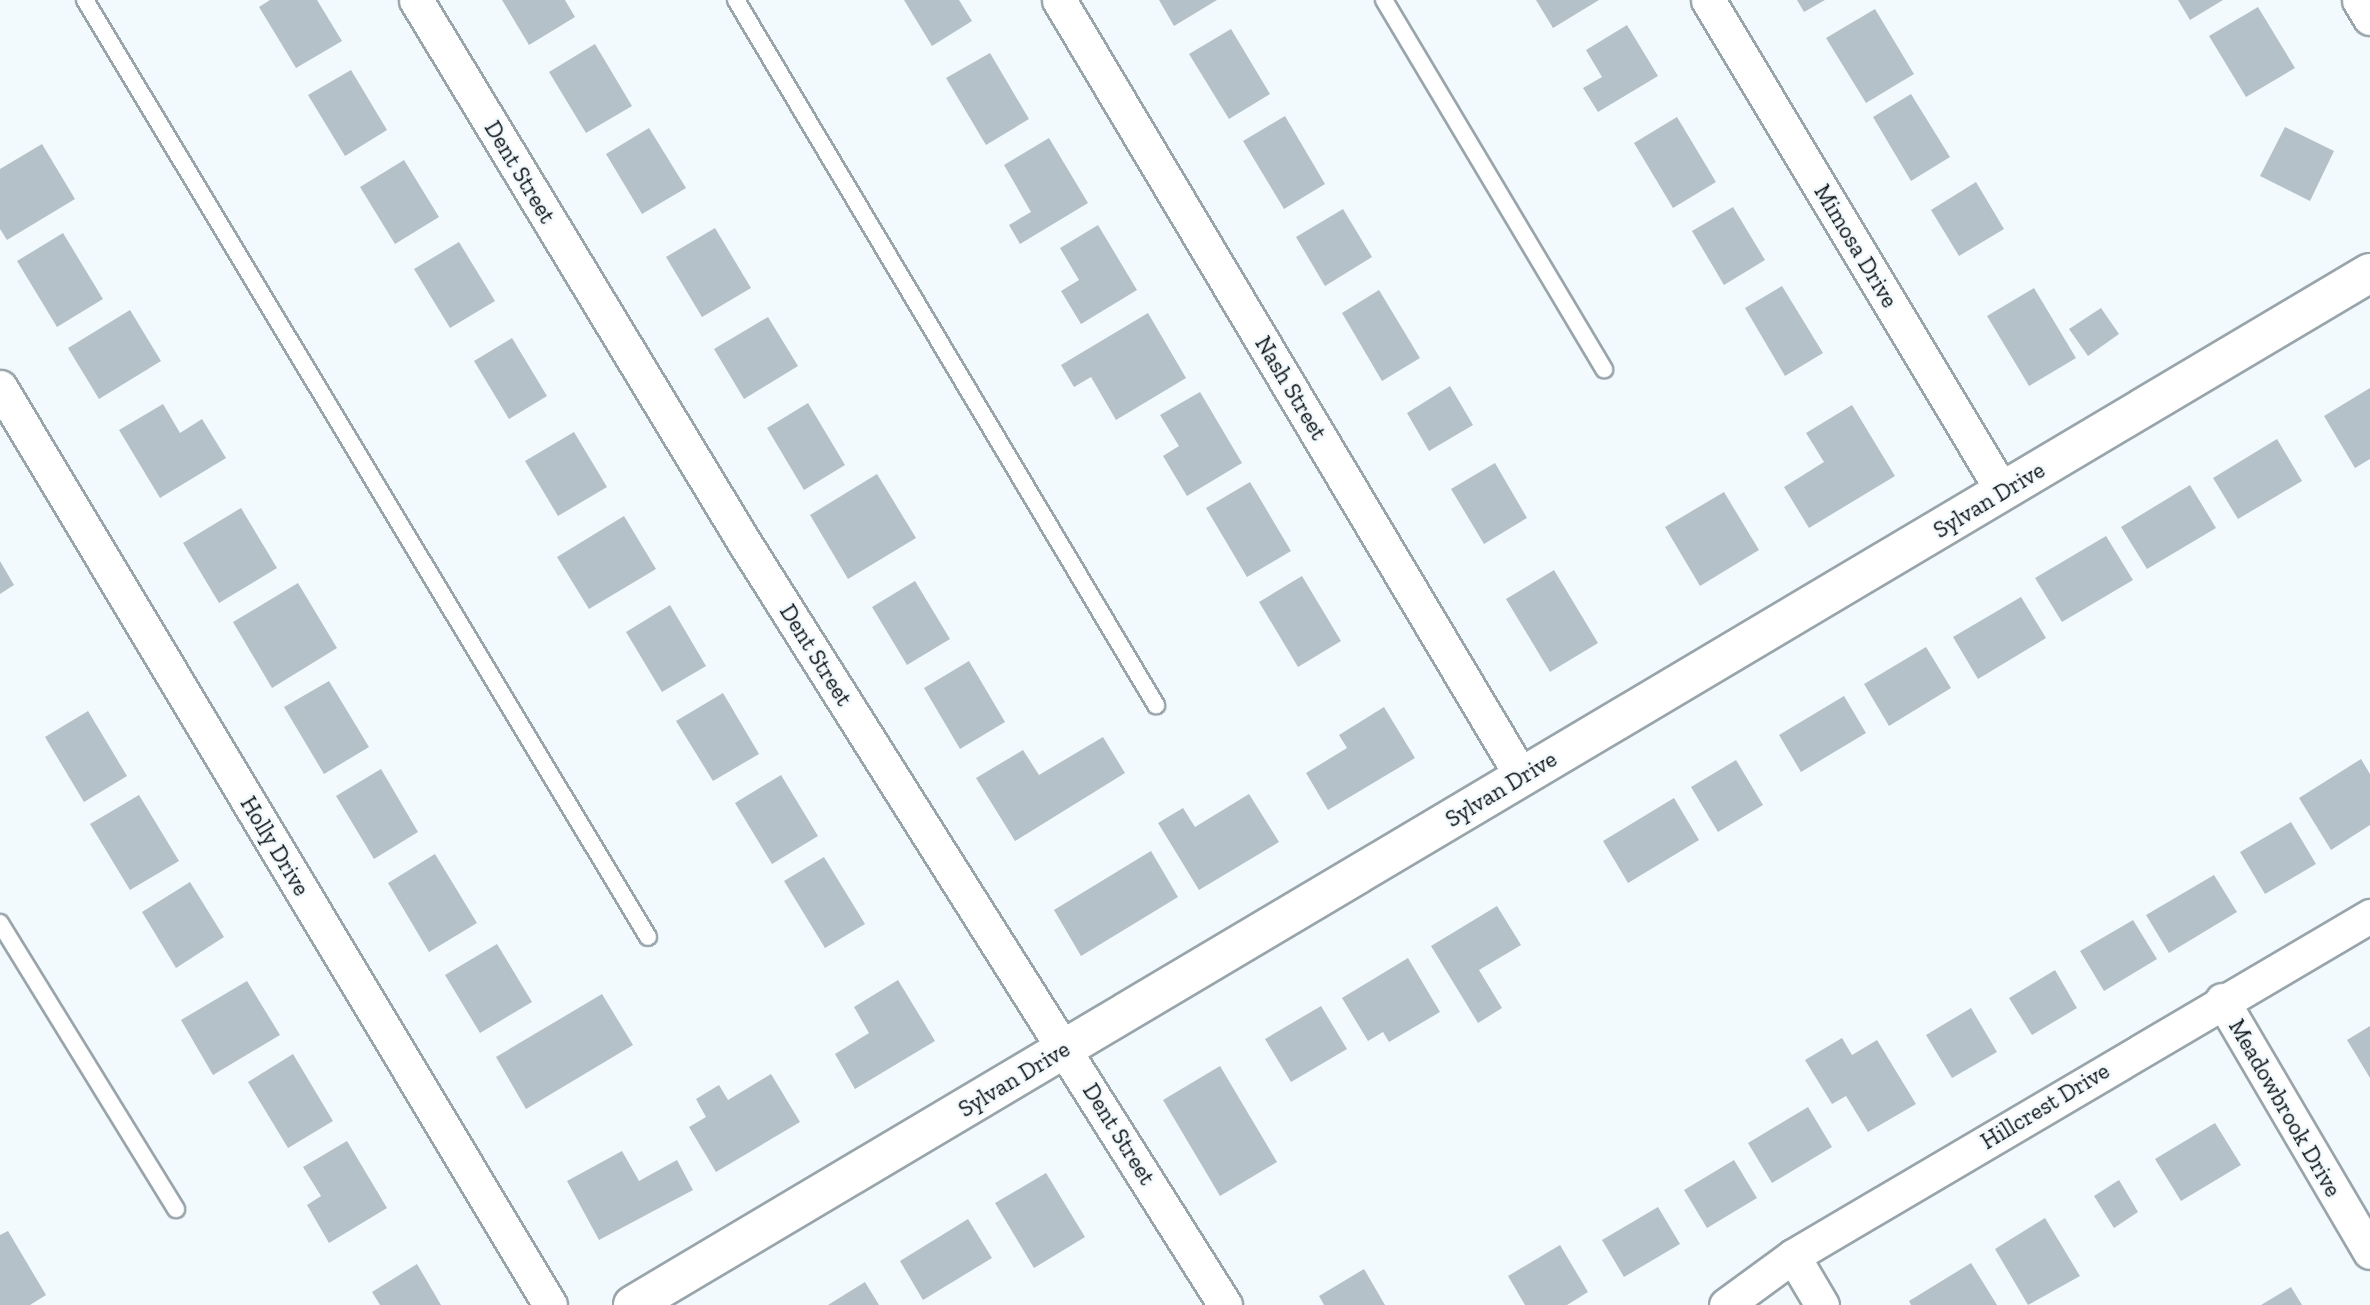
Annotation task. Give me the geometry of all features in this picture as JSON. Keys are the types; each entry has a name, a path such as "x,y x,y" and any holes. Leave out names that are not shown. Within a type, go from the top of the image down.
{"street":[{"name":"Dent Street","path":"416,0 744,542 1225,1305"},
{"name":"Nash Street","path":"1059,0 1522,777"},
{"name":"Mimosa Drive","path":"1708,0 2003,492"},
{"path":"2359,0 2370,18"},
{"name":"Sylvan Drive","path":"633,1305 2370,274"},
{"name":"Holly Drive","path":"0,387 550,1305"},
{"name":"Hillcrest Drive","path":"1726,1305 1793,1256 2222,1000 2370,916"},
{"name":"Meadowbrook Drive","path":"2222,1000 2370,1252"},
{"path":"1793,1256 1822,1305"}],"lane":[{"path":"85,0 648,937"},
{"path":"736,0 1156,705"},
{"path":"1384,0 1604,369"},
{"path":"0,923 176,1209"}],"building":[{"path":"270,0 317,0 342,41 296,68 259,7"},
{"path":"502,0 565,0 575,17 529,45"},
{"path":"904,0 959,0 972,21 932,46"},
{"path":"1159,0 1217,0 1174,26"},
{"path":"1536,0 1599,0 1553,28"},
{"path":"1797,0 1825,0 1804,12"},
{"path":"2178,0 2223,0 2190,20"},
{"path":"2258,7 2295,68 2246,97 2209,36"},
{"path":"1875,9 1914,74 1866,103 1826,38"},
{"path":"1627,25 1658,76 1598,112 1583,88 1602,77 1586,50"},
{"path":"1231,29 1270,94 1229,119 1189,54"},
{"path":"595,44 632,106 586,133 549,72"},
{"path":"990,53 1029,119 986,145 946,78"},
{"path":"351,70 387,130 345,156 308,95"},
{"path":"1911,94 1950,157 1911,181 1873,117"},
{"path":"1285,116 1325,184 1284,209 1243,141"},
{"path":"1677,117 1716,182 1673,208 1634,143"},
{"path":"2285,127 2334,151 2310,201 2260,176"},
{"path":"649,128 686,188 642,214 606,154"},
{"path":"1049,138 1088,203 1020,244 1009,225 1031,212 1004,165"},
{"path":"42,144 75,199 7,240 0,229 0,169"},
{"path":"404,160 439,217 395,244 360,187"},
{"path":"1976,182 2004,229 1959,256 1931,210"},
{"path":"1733,207 1765,260 1724,285 1692,231"},
{"path":"1343,209 1372,257 1325,286 1296,237"},
{"path":"1098,225 1137,290 1081,324 1061,291 1079,280 1060,248"},
{"path":"715,228 751,288 702,317 666,257"},
{"path":"63,233 103,299 57,327 17,261"},
{"path":"459,242 495,301 450,328 414,269"},
{"path":"1782,286 1823,353 1785,376 1745,308"},
{"path":"2034,288 2076,358 2029,386 1987,316"},
{"path":"1379,290 1420,358 1382,381 1342,313"},
{"path":"2101,308 2119,334 2088,356 2069,329"},
{"path":"130,310 161,361 99,399 68,348"},
{"path":"1148,313 1186,378 1116,420 1091,377 1074,387 1061,365"},
{"path":"768,317 798,366 744,399 714,349"},
{"path":"512,338 547,396 509,419 474,361"},
{"path":"1450,386 1473,425 1429,451 1407,413"},
{"path":"2370,388 2370,459 2355,468 2324,416"},
{"path":"1200,392 1242,463 1187,496 1163,456 1179,446 1160,415"},
{"path":"808,403 845,465 804,490 767,428"},
{"path":"163,404 180,433 202,419 226,458 160,498 119,430"},
{"path":"1852,405 1895,476 1809,528 1784,487 1824,462 1806,433"},
{"path":"574,432 607,487 558,516 525,461"},
{"path":"2277,439 2302,481 2238,519 2213,478"},
{"path":"1495,463 1527,518 1484,544 1451,489"},
{"path":"877,474 916,538 848,579 810,515"},
{"path":"1250,482 1291,551 1247,577 1206,508"},
{"path":"2190,485 2216,528 2147,569 2121,527"},
{"path":"1724,492 1759,550 1700,586 1665,527"},
{"path":"241,508 277,568 219,603 183,543"},
{"path":"624,516 656,569 589,609 557,557"},
{"path":"2106,536 2133,580 2062,622 2035,578"},
{"path":"0,561 14,585 0,594"},
{"path":"1554,570 1598,643 1550,672 1506,599"},
{"path":"1302,576 1341,641 1298,667 1259,602"},
{"path":"915,581 950,639 907,665 872,607"},
{"path":"298,583 337,648 272,688 233,622"},
{"path":"2021,597 2046,638 1978,679 1953,637"},
{"path":"670,605 706,666 662,692 626,632"},
{"path":"1926,647 1951,688 1889,726 1864,684"},
{"path":"969,661 1005,722 960,749 924,688"},
{"path":"329,681 369,747 324,774 284,707"},
{"path":"723,693 759,754 713,781 676,721"},
{"path":"1844,696 1866,733 1801,772 1779,735"},
{"path":"1384,707 1415,758 1328,810 1306,773 1347,748 1339,735"},
{"path":"88,711 127,776 84,802 45,737"},
{"path":"1103,737 1125,773 1015,841 976,778 1023,750 1039,775"},
{"path":"2361,759 2370,774 2370,825 2331,850 2299,798"},
{"path":"1736,760 1763,805 1718,832 1691,787"},
{"path":"381,769 418,832 374,859 336,796"},
{"path":"781,775 818,836 772,864 735,803"},
{"path":"1249,794 1279,842 1199,890 1158,823 1183,808 1195,827"},
{"path":"139,795 179,861 130,890 90,824"},
{"path":"1674,798 1699,840 1628,883 1603,841"},
{"path":"2291,822 2316,864 2265,894 2240,852"},
{"path":"1151,851 1178,897 1081,956 1054,910"},
{"path":"435,854 477,923 429,952 388,883"},
{"path":"824,857 865,924 825,948 784,881"},
{"path":"2214,875 2237,912 2169,953 2146,915"},
{"path":"190,882 224,937 176,968 142,912"},
{"path":"1497,906 1521,945 1479,970 1502,1008 1478,1023 1431,946"},
{"path":"2133,920 2157,959 2104,991 2080,951"},
{"path":"497,944 532,1002 480,1033 445,975"},
{"path":"1408,958 1440,1012 1389,1042 1383,1032 1368,1041 1342,998"},
{"path":"2055,970 2077,1008 2032,1035 2009,998"},
{"path":"898,980 935,1041 855,1089 835,1054 869,1033 854,1007"},
{"path":"247,981 280,1035 213,1075 181,1020"},
{"path":"602,994 633,1045 526,1109 496,1057"},
{"path":"1321,1006 1347,1049 1291,1082 1265,1039"},
{"path":"1971,1008 1997,1052 1952,1078 1926,1035"},
{"path":"2370,1026 2370,1078 2347,1040"},
{"path":"1842,1038 1852,1055 1877,1040 1916,1104 1868,1132 1846,1096 1832,1104 1805,1060"},
{"path":"293,1054 333,1121 288,1148 248,1082"},
{"path":"1220,1066 1277,1162 1220,1196 1163,1100"},
{"path":"771,1074 800,1122 716,1172 689,1127 706,1117 696,1099 719,1085 728,1100"},
{"path":"1808,1107 1832,1147 1772,1183 1748,1143"},
{"path":"2215,1123 2241,1165 2181,1201 2155,1159"},
{"path":"347,1141 387,1208 329,1243 307,1205 321,1196 303,1167"},
{"path":"622,1151 639,1181 677,1160 693,1190 599,1240 567,1181"},
{"path":"1734,1160 1757,1198 1707,1228 1684,1190"},
{"path":"1046,1173 1085,1237 1034,1268 995,1203"},
{"path":"2119,1180 2138,1212 2114,1228 2094,1196"},
{"path":"1658,1207 1680,1244 1624,1277 1602,1240"},
{"path":"2045,1218 2080,1276 2028,1305 1995,1249"},
{"path":"968,1219 992,1258 923,1300 900,1261"},
{"path":"8,1231 46,1295 30,1305 0,1305 0,1235"},
{"path":"1560,1245 1588,1292 1567,1305 1525,1305 1508,1276"},
{"path":"1971,1263 1997,1305 1911,1305 1909,1301"},
{"path":"417,1264 441,1305 380,1305 372,1292"},
{"path":"1364,1269 1385,1305 1324,1305 1319,1296"},
{"path":"865,1282 879,1305 828,1305"},
{"path":"2291,1287 2302,1305 2261,1305"}]}
